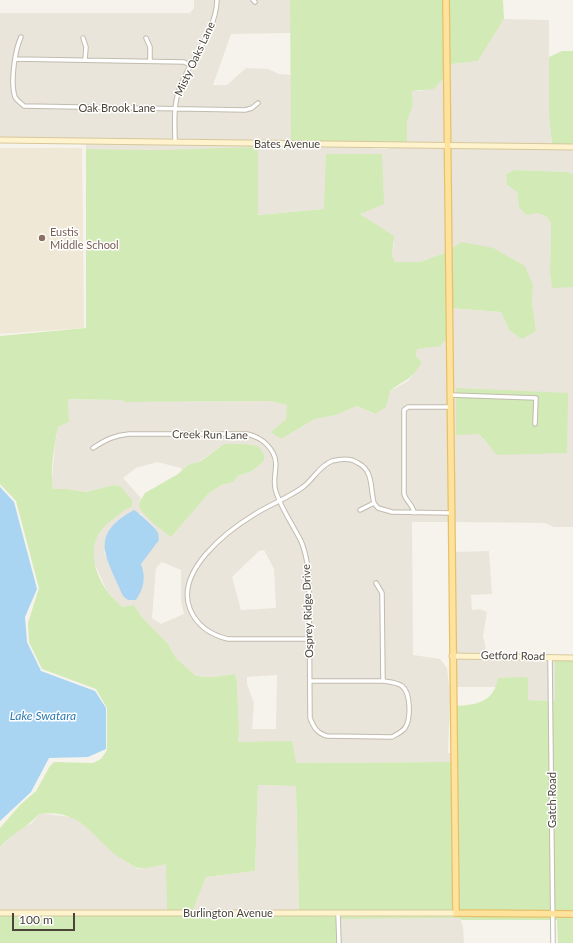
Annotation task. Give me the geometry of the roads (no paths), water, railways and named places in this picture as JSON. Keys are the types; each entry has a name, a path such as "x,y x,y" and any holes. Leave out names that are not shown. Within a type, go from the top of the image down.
{"main road":[{"path":"446,0 456,913 573,914"}],"street":[{"name":"Misty Oaks Lane","path":"175,142 175,108 179,90 211,25 215,14 217,0"},
{"name":"Oak Brook Lane","path":"21,37 16,48 14,88 16,97 24,106 245,110 252,108 258,103"},
{"path":"83,38 86,47 85,60"},
{"path":"146,38 150,47 150,61"},
{"path":"15,59 184,62 190,65"},
{"name":"Bates Avenue","path":"0,140 573,147"},
{"path":"450,395 536,398 536,424"},
{"path":"414,513 413,506 404,496 404,410 408,407 450,407"},
{"name":"Creek Run Lane","path":"93,448 108,439 129,434 247,434 258,437 267,444 274,455 276,466 274,484 279,500"},
{"path":"309,639 228,639 216,636 204,629 195,620 187,597 191,574 202,558 226,535 254,515 304,486 323,466 331,462 349,460 358,463 370,476 374,503 384,511 451,513"},
{"name":"Osprey Ridge Drive","path":"279,500 302,543 309,574 310,718 313,727 319,733 326,736 392,736 400,733 406,727 409,719 407,694 402,686 395,682 310,681"},
{"path":"360,510 374,503"},
{"path":"376,583 382,593 383,681"},
{"name":"Getford Road","path":"452,656 573,658"},
{"name":"Gatch Road","path":"550,657 553,943"},
{"name":"Burlington Avenue","path":"0,913 456,913"},
{"path":"338,914 339,943"}],"water":[{"name":"Lake Swatara","path":"0,487 14,502 37,589 25,617 27,642 41,671 95,691 106,708 106,749 88,757 49,758 31,792 0,821"},
{"path":"134,510 157,531 159,540 141,564 144,578 139,596 136,600 128,600 123,596 111,570 105,548 106,538 110,529 119,520"}],"place":[{"name":"Eustis Middle School","path":"42,238"}]}
